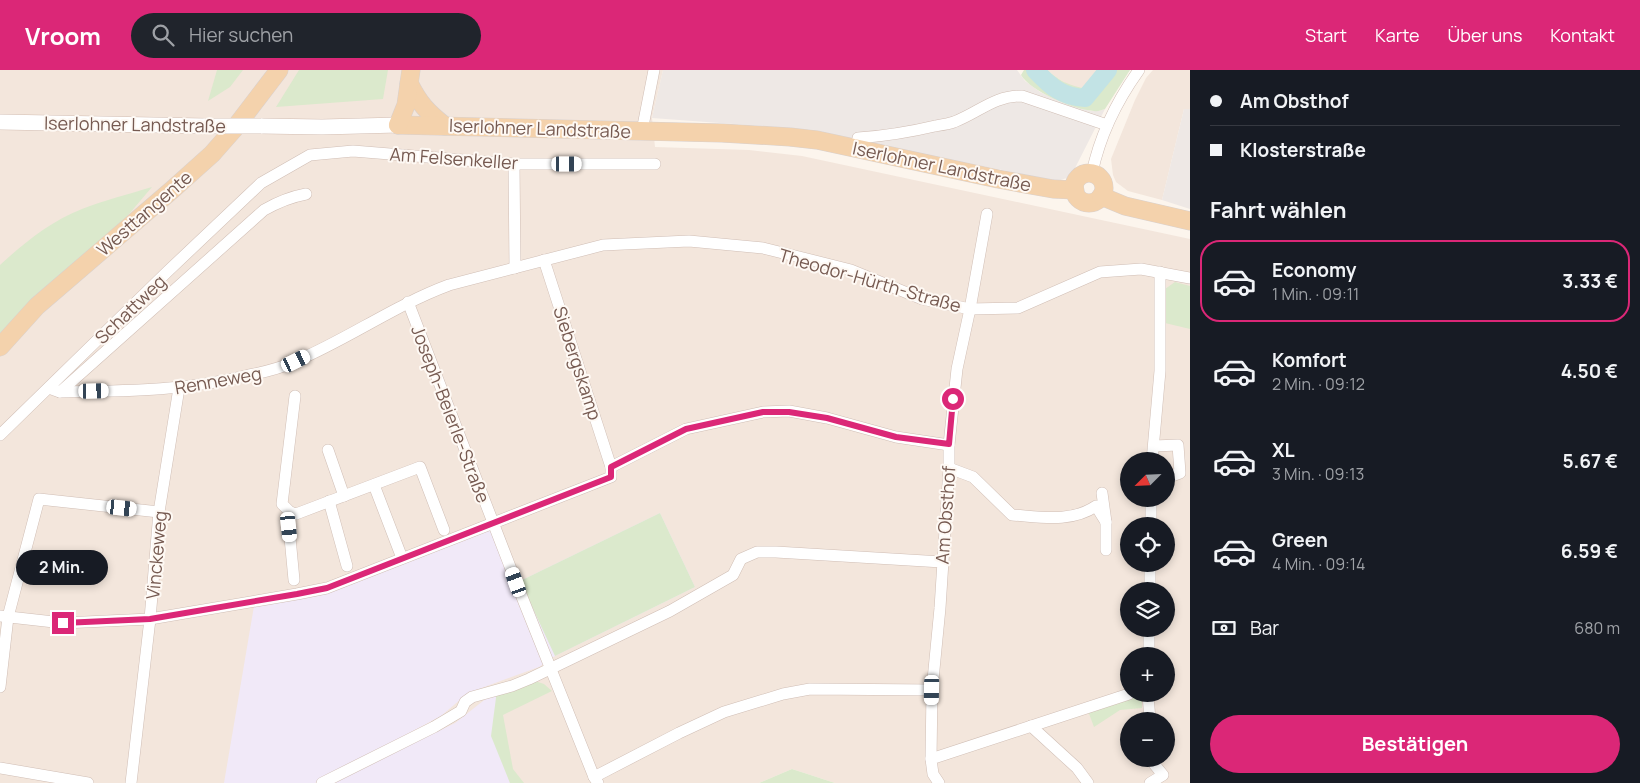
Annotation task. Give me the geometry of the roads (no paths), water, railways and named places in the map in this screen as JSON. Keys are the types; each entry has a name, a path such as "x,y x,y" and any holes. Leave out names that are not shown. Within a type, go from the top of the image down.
{"main road":[{"name":"Westtangente","path":"0,346 37,306 212,154 279,70"},
{"path":"398,125 406,105 406,74"},
{"path":"406,74 420,103 428,113 445,126"},
{"name":"Iserlohner Landstraße","path":"398,125 722,133 790,137 817,140 998,179 1053,189 1075,190"},
{"path":"1092,173 1098,176 1104,188 1101,196 1096,200 1086,202 1078,197 1075,184 1080,176 1092,173"},
{"path":"1101,196 1125,206 1190,221"}],"street":[{"path":"642,131 654,70"},
{"path":"1092,173 1096,154 1107,126 1125,90 1139,70"},
{"path":"856,148 858,138 917,131 954,122 994,101 1008,96 1022,96 1107,126"},
{"name":"Iserlohner Landstraße","path":"0,122 322,127 398,125"},
{"name":"Am Felsenkeller","path":"261,183 310,155 353,150 514,164 655,164"},
{"path":"514,164 516,268"},
{"name":"Schattweg","path":"0,435 261,183"},
{"name":"Schattweg","path":"60,392 264,210 288,198 306,194"},
{"name":"Am Obsthof","path":"937,782 932,774 931,759 932,690 940,608 949,444 957,369 987,214"},
{"name":"Theodor-Hürth-Straße","path":"516,268 603,245 689,241 763,248 851,270 922,299 970,309 1018,308 1100,272 1141,269 1190,278"},
{"name":"Siebergskamp","path":"544,260 611,467"},
{"name":"Renneweg","path":"49,388 60,392 179,388 227,381 279,368 330,345 427,293 449,285 516,268"},
{"path":"1153,452 1160,372 1160,272"},
{"name":"Joseph-Beierle-Straße","path":"408,302 550,670 595,781"},
{"name":"Vinckeweg","path":"131,783 150,619 159,512 179,388"},
{"path":"295,396 282,504 290,512 296,514 420,467 444,530"},
{"path":"4,616 63,623 150,619 327,588 611,477 611,467 686,429 763,412 789,412 827,418 896,437 949,444"},
{"path":"1154,446 1178,445 1180,473 1175,475"},
{"path":"328,450 344,496"},
{"path":"949,468 973,477 1012,515 1065,518 1087,512 1096,506 1106,522"},
{"path":"374,485 402,558"},
{"path":"1102,493 1106,522 1106,550"},
{"path":"0,687 4,616 39,499 159,512"},
{"path":"329,501 347,566"},
{"path":"290,512 289,527 294,580"},
{"path":"322,783 434,727 461,711 465,702 472,697 512,686 550,670 670,611 733,575 741,559 758,552 942,562"},
{"path":"595,781 679,733 724,712 783,694 810,689 932,690"},
{"path":"931,759 1120,697"},
{"path":"1030,726 1077,768 1088,783"},
{"path":"1150,783 1167,779 1157,767"},
{"path":"0,768 88,783"}],"waterway":[{"path":"1035,70 1057,90 1085,98 1108,70"}]}
